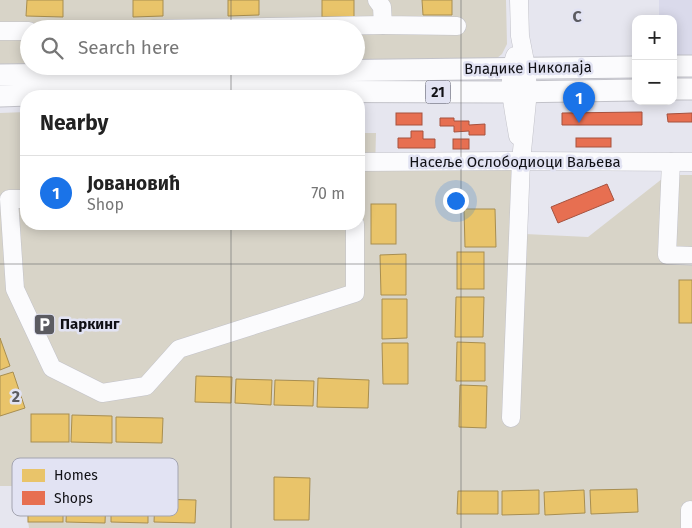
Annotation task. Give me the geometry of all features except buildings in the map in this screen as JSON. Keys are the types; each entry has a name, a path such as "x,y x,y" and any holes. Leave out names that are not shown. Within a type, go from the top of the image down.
{"main road":[{"name":"Владике Николаја","path":"365,70 632,66"},
{"path":"677,66 692,66"},
{"name":"Владике Николаја","path":"0,75 20,75"},
{"path":"677,89 692,89"},
{"name":"Владике Николаја","path":"365,92 632,90"},
{"name":"Владике Николаја","path":"0,96 20,96"}],"street":[{"path":"377,0 382,7 383,25"},
{"path":"511,418 521,161 518,68 520,36 519,0"},
{"path":"365,25 458,26"},
{"path":"0,31 20,31"},
{"name":"Насеље Ослободиоци Ваљева","path":"365,162 692,162"},
{"path":"671,162 667,255 692,256"},
{"path":"20,199 9,199 15,289 52,368 102,393 146,386 179,349 355,293 355,230"},
{"path":"690,510 690,528"}],"shaded area":[{"path":"0,0 506,0 507,44 502,54 491,63 365,64 365,20 20,20 20,66 0,66"},
{"path":"659,0 692,0 692,66 677,66 677,15 659,15"},
{"path":"20,112 20,230 365,230 365,133 376,133 375,170 512,168 525,234 588,237 667,175 692,175 692,528 29,528 27,516 178,516 178,458 12,458 12,486 0,486 0,113"}],"place":[{"name":"Јовановић","path":"579,123"},
{"name":"Паркинг","path":"44,324"}]}
